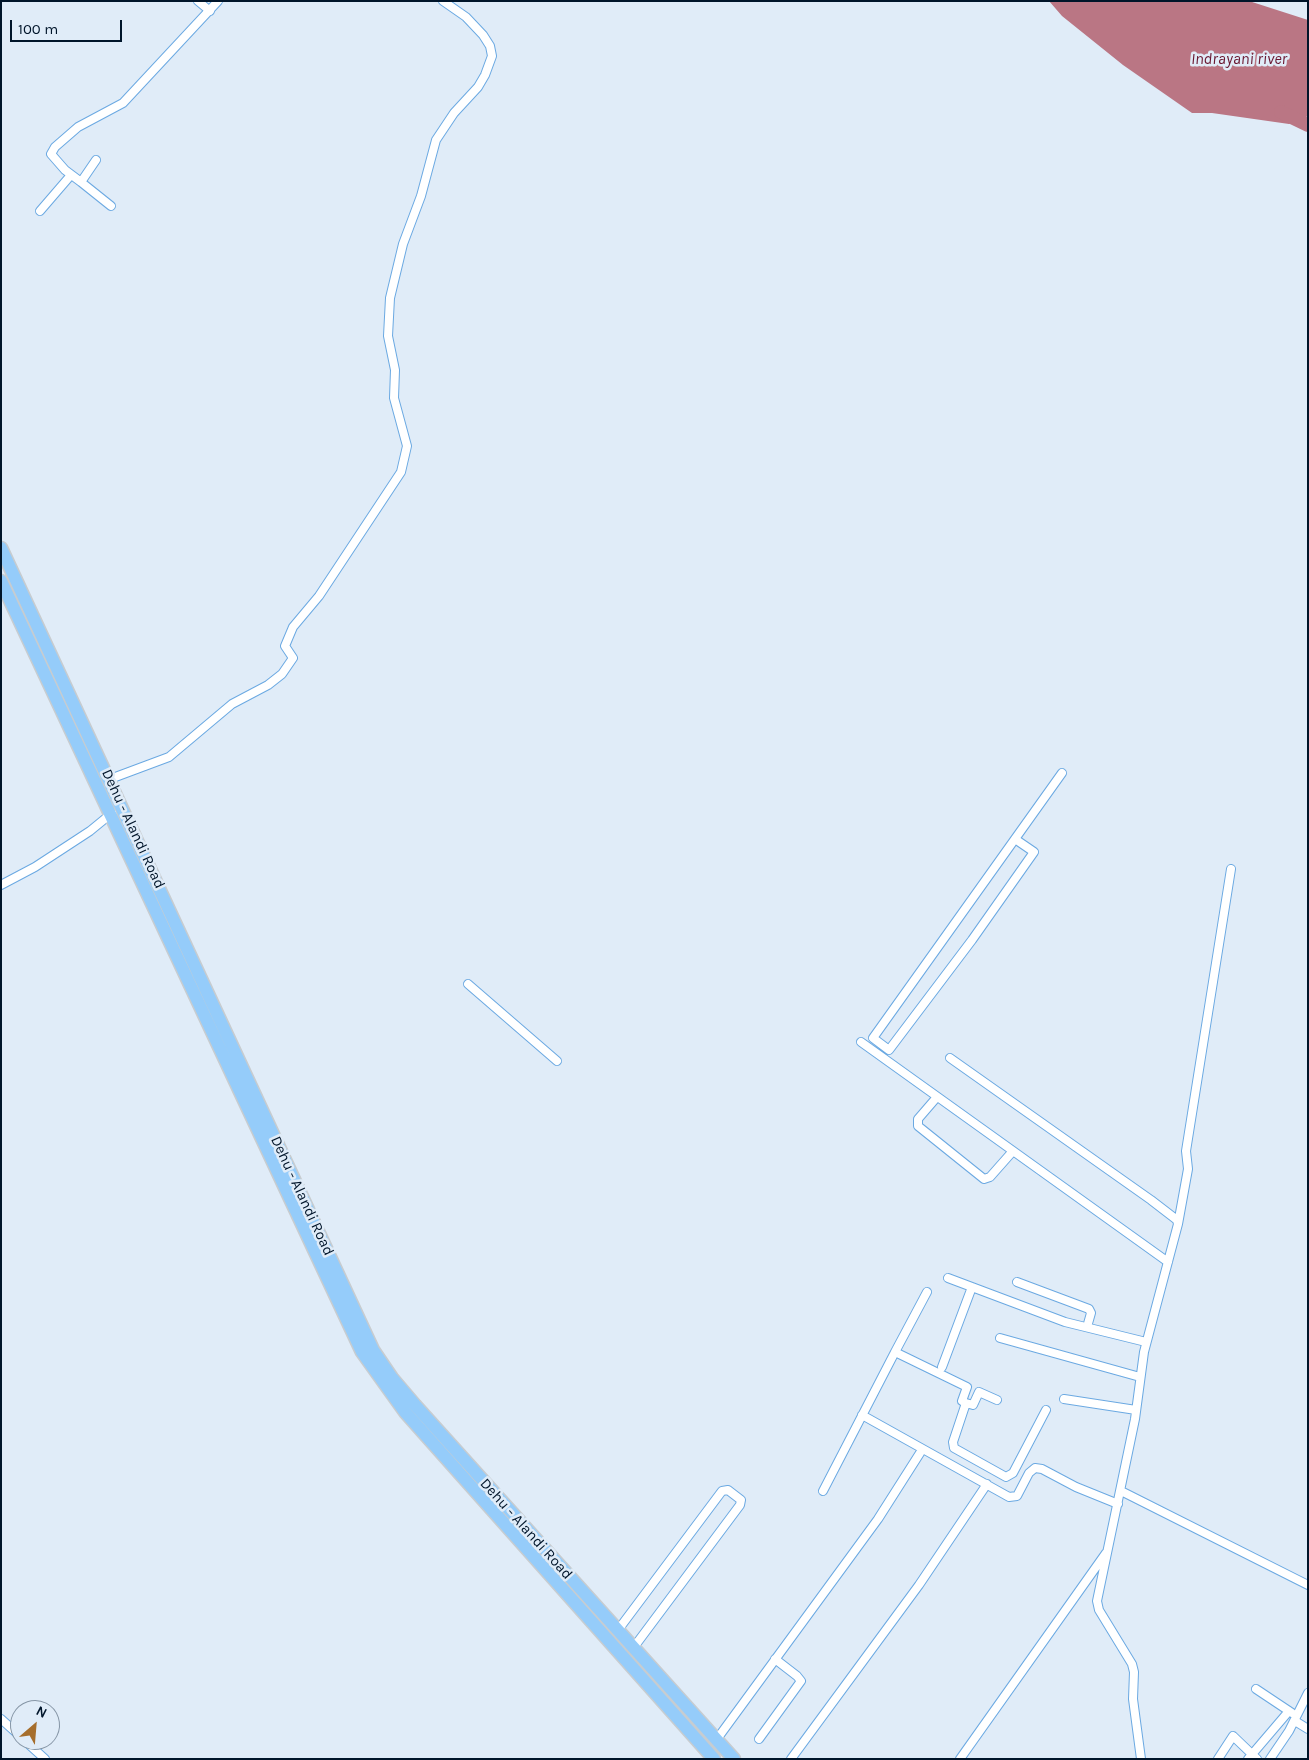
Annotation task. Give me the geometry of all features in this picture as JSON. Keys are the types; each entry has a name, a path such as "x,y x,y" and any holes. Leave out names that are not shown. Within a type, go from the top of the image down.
{"main road":[{"name":"Dehu - Alandi Road","path":"1,548 123,806 373,1350 392,1378 415,1405 734,1759"},
{"name":"Dehu - Alandi Road","path":"2,584 362,1352 405,1412 714,1759"},
{"path":"28,638 41,631"}],"street":[{"path":"198,1 210,11"},
{"path":"112,206 71,175 51,154 55,147 78,127 123,103 218,1"},
{"path":"110,779 170,757 232,704 268,685 282,674 292,658 285,646 293,627 319,596 401,472 406,446 394,398 395,370 388,336 388,308 403,244 421,196 436,140 454,113 478,87 492,56 490,46 483,35 466,17 443,1"},
{"path":"81,182 96,160"},
{"path":"40,211 71,175"},
{"path":"1015,839 1034,852 972,940 889,1050 873,1038 1062,772"},
{"path":"1,885 35,867 90,831 123,806"},
{"path":"1140,1759 1133,1699 1134,1672 1132,1664 1099,1610 1097,1601 1109,1550 1136,1410 1146,1342 1178,1224 1188,1169 1186,1151 1231,869"},
{"path":"468,984 557,1061"},
{"path":"861,1042 1168,1262"},
{"path":"875,1053 881,1044"},
{"path":"950,1058 1151,1200 1177,1220 1178,1224"},
{"path":"937,1097 918,1119 918,1126 984,1178 990,1178 1013,1151"},
{"path":"948,1278 1065,1322 1146,1342"},
{"path":"1017,1282 1089,1309 1087,1327"},
{"path":"942,1367 972,1287"},
{"path":"823,1491 927,1292"},
{"path":"1000,1338 1140,1376"},
{"path":"895,1352 967,1388 962,1401 966,1403 973,1405 979,1392 997,1400"},
{"path":"1064,1400 1136,1410"},
{"path":"966,1403 952,1442 954,1448 1006,1478 1013,1473 1046,1410"},
{"path":"862,1416 1013,1497 1017,1496 1031,1471 1042,1469 1076,1487 1118,1504"},
{"path":"717,1739 878,1519 920,1454"},
{"path":"791,1759 919,1585 987,1484"},
{"path":"618,1630 722,1491 728,1490 741,1500 740,1505 634,1647"},
{"path":"1120,1491 1308,1585"},
{"path":"960,1759 1109,1550"},
{"path":"759,1740 800,1681 797,1676 775,1659"},
{"path":"1256,1689 1289,1711 1308,1730"},
{"path":"1270,1759 1296,1719 1308,1693"},
{"path":"1218,1759 1233,1736 1252,1757 1289,1711"},
{"path":"35,1750 45,1759"}],"water":[{"name":"Indrayani river","path":"1049,1 1249,1 1308,20 1308,116 1289,124 1212,113 1192,113 1123,65 1062,16"}],"waterway":[{"path":"1281,112 1308,125"}]}
